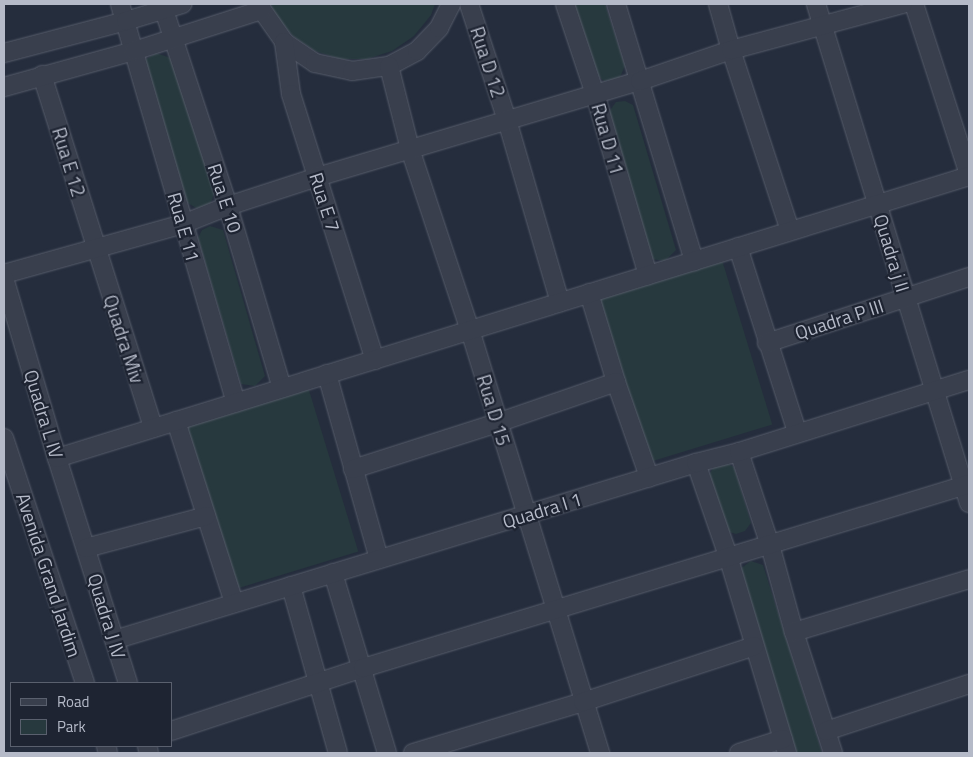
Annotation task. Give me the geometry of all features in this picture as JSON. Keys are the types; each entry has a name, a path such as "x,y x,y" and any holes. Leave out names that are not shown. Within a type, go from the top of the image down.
{"street":[{"name":"Rua E 11","path":"120,4 236,402"},
{"path":"4,53 126,21 163,7 182,4"},
{"path":"4,87 134,51 261,7 284,42 315,63 352,71 389,66 417,51 439,28 451,4"},
{"name":"Rua D 12","path":"469,4 507,120 560,302"},
{"name":"Rua D 11","path":"565,4 595,94 648,275"},
{"path":"616,4 694,261"},
{"path":"718,4 731,50 790,231"},
{"name":"Quadra j II","path":"816,4 935,390 967,485 969,503"},
{"path":"4,274 183,224 228,206 317,177 640,81 731,50 822,24 903,4"},
{"path":"57,458 969,175 914,4"},
{"name":"Rua E 10","path":"163,7 228,206 282,388"},
{"name":"Rua E 7","path":"284,42 291,94 375,360"},
{"name":"Rua D 15","path":"389,66 410,148 470,330 497,423 527,514 554,610 600,753"},
{"name":"Rua E 12","path":"42,76 95,249"},
{"path":"738,248 796,432"},
{"name":"Quadra Miv","path":"95,249 153,428"},
{"name":"Quadra P III","path":"767,342 969,277"},
{"name":"Quadra L IV","path":"4,278 57,458 86,548"},
{"path":"589,293 616,382 649,477"},
{"path":"327,374 380,559"},
{"name":"Quadra I 1","path":"114,640 649,477 739,452 796,432 969,380"},
{"path":"353,468 497,423 616,382"},
{"path":"176,421 234,603"},
{"name":"Avenida Grand Jardim","path":"4,438 85,682"},
{"path":"739,452 770,545 794,632 833,753"},
{"path":"696,463 728,556 785,746 738,753"},
{"path":"172,730 363,668 967,485"},
{"path":"86,548 206,516"},
{"name":"Quadra J IV","path":"86,548 128,682"},
{"path":"333,573 387,753"},
{"path":"794,632 969,579"},
{"path":"291,586 338,753"},
{"path":"413,753 583,702 754,646"},
{"path":"826,731 969,684"}],"green space":[{"path":"271,4 435,4 431,15 414,36 392,51 367,59 340,59 315,51 293,36 276,16"},
{"path":"574,4 605,4 625,66 619,79 604,81 597,75"},
{"path":"156,53 171,58 214,193 211,203 198,209 186,202 143,61"},
{"path":"625,101 633,105 676,250 665,261 651,259 608,113 616,102"},
{"path":"210,226 223,230 265,376 255,386 241,384 198,238 202,230"},
{"path":"722,260 772,424 648,462 598,298"},
{"path":"308,387 358,551 233,590 183,425"},
{"path":"726,463 734,467 751,523 745,531 736,534 726,531 709,475 714,467"},
{"path":"751,561 763,565 822,753 795,753 740,569"}]}
